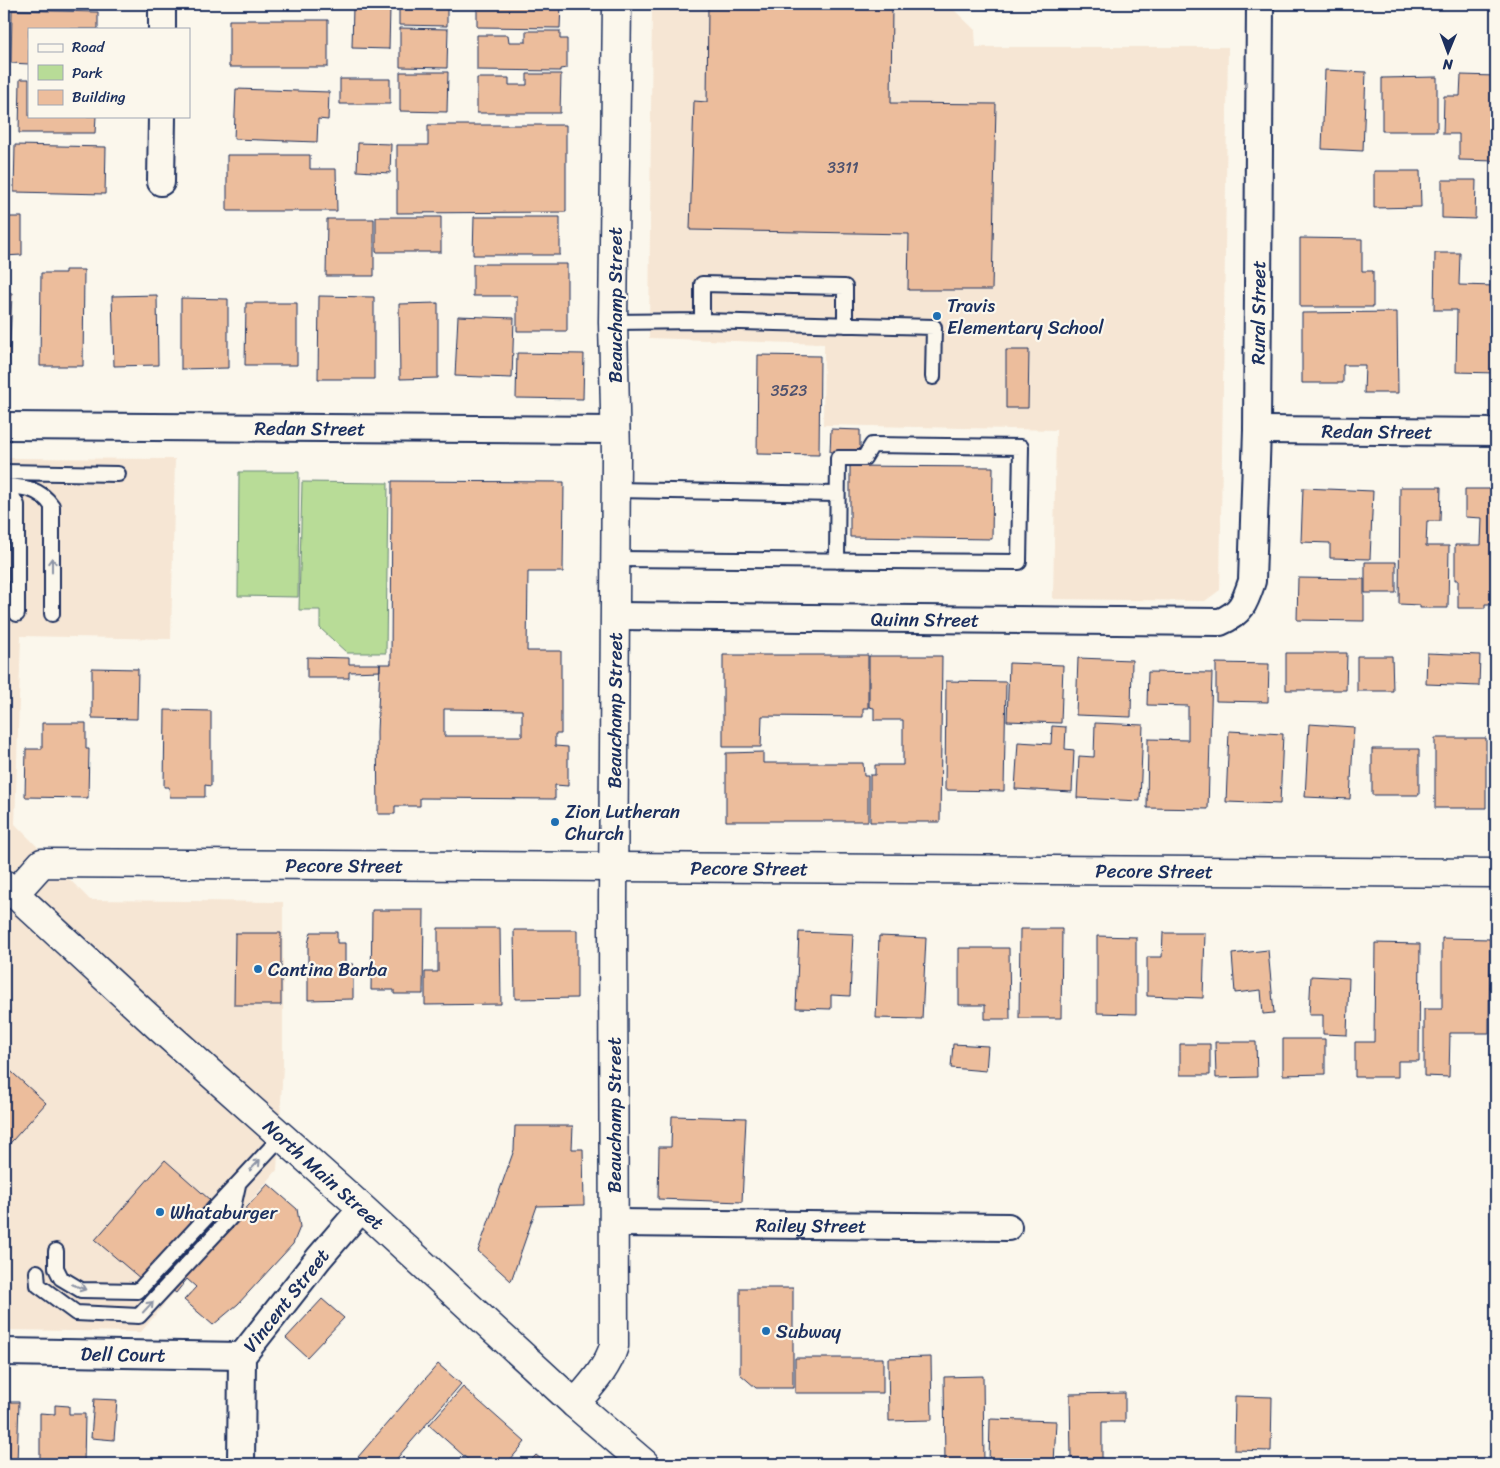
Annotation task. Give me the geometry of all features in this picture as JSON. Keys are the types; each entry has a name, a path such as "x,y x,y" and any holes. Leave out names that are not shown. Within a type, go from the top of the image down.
{"street":[{"path":"162,4 162,28"},
{"name":"Beauchamp Street","path":"575,1404 602,1372 611,1357 614,1346 613,867 616,430 614,322 617,4"},
{"name":"Rural Street","path":"1234,616 1244,603 1252,581 1257,430 1260,4"},
{"path":"161,182 162,118"},
{"name":"Redan Street","path":"4,426 616,430"},
{"name":"Redan Street","path":"1257,430 1496,432"},
{"name":"Quinn Street","path":"614,616 1220,622 1234,616"},
{"name":"Pecore Street","path":"9,889 42,863 1496,874"},
{"name":"North Main Street","path":"9,889 362,1208 575,1404 645,1464"},
{"name":"Vincent Street","path":"241,1464 242,1356 319,1258 362,1208"},
{"name":"Railey Street","path":"615,1223 1008,1227"},
{"name":"Dell Court","path":"4,1352 242,1356"}],"lane":[{"path":"702,321 702,284 846,286 845,325"},
{"path":"614,322 702,321 934,327 933,377"},
{"path":"615,559 837,561 1019,562 1021,447 872,445 864,458 838,458 837,561"},
{"path":"4,472 118,474"},
{"path":"4,486 23,486 36,491 46,498 52,506 52,614"},
{"path":"615,490 837,494"},
{"path":"4,491 10,494 16,505 17,614"},
{"path":"56,1251 56,1268 61,1278 81,1290 138,1291 282,1136"},
{"path":"37,1272 38,1285 76,1313 139,1316 231,1217 238,1184"}],"shaded area":[{"name":"Travis Elementary School","path":"652,4 950,4 975,30 976,47 1228,47 1220,590 1205,601 1053,599 1056,430 823,425 824,344 649,338"},
{"path":"4,458 175,459 171,639 21,636 15,824 90,900 283,902 283,1066 277,1170 141,1332 4,1330"}],"green space":[{"path":"239,472 299,472 298,597 238,596"},
{"path":"302,482 388,483 386,653 347,653 320,628 320,610 299,610"}],"building":[{"path":"399,4 447,4 447,26 399,25"},
{"path":"477,4 561,4 560,28 477,27"},
{"path":"708,4 892,4 891,103 996,104 992,290 908,290 909,234 690,230 694,101 707,102"},
{"path":"353,6 390,7 389,49 352,48"},
{"path":"12,10 98,12 98,28 28,28 28,64 11,63"},
{"path":"229,20 328,20 328,67 229,67"},
{"path":"400,28 448,29 447,68 400,67"},
{"path":"526,31 560,31 560,39 567,39 567,68 560,69 560,71 477,70 477,35 508,35 509,42 526,42"},
{"path":"1325,70 1366,72 1363,151 1322,149"},
{"path":"400,72 448,72 447,112 400,111"},
{"path":"527,74 561,74 560,113 477,113 477,78 509,78 509,85 527,85"},
{"path":"1461,75 1496,76 1496,161 1459,160 1459,134 1443,134 1444,96 1460,96"},
{"path":"1437,77 1437,131 1382,131 1382,78"},
{"path":"20,79 28,79 28,118 96,118 95,133 19,133"},
{"path":"340,79 390,79 390,104 340,104"},
{"path":"236,89 329,92 328,120 318,119 317,142 234,139"},
{"path":"428,125 566,125 566,212 397,213 397,145 428,145"},
{"path":"358,143 391,144 390,173 357,171"},
{"path":"15,145 106,147 105,194 14,192"},
{"path":"227,155 310,155 310,169 336,169 337,211 227,211"},
{"path":"1374,171 1420,171 1421,207 1374,208"},
{"path":"1442,180 1476,180 1475,219 1442,218"},
{"path":"4,217 22,217 22,255 4,256"},
{"path":"376,217 441,217 441,252 376,252"},
{"path":"474,217 560,217 560,255 473,255"},
{"path":"327,219 374,219 374,276 326,276"},
{"path":"1300,238 1362,239 1362,271 1373,271 1373,307 1300,307"},
{"path":"1435,253 1460,253 1459,285 1496,286 1496,373 1456,372 1457,310 1434,310"},
{"path":"473,264 567,264 567,331 517,331 517,296 473,296"},
{"path":"65,270 84,270 83,366 40,366 41,273 65,273"},
{"path":"4,292 12,293 9,366 4,366"},
{"path":"157,295 158,365 114,366 112,296"},
{"path":"319,296 374,297 374,379 318,379"},
{"path":"181,298 228,299 228,368 181,369"},
{"path":"246,303 297,303 297,365 245,365"},
{"path":"438,303 438,378 400,379 399,304"},
{"path":"1397,312 1398,393 1364,393 1365,365 1343,365 1343,383 1302,383 1302,313"},
{"path":"458,316 514,318 512,378 455,376"},
{"path":"1006,350 1029,350 1028,408 1006,408"},
{"path":"517,353 584,354 583,399 516,398"},
{"path":"758,355 820,356 819,455 757,454"},
{"path":"831,429 860,430 860,452 830,452"},
{"path":"850,466 993,467 992,539 850,537"},
{"path":"392,481 564,482 563,572 528,572 527,651 561,651 561,734 555,734 555,746 568,747 568,786 555,785 555,799 420,798 420,806 395,806 395,814 378,814 377,732 380,664 391,664","holes":["444,709 522,710 522,736 444,736"]},
{"path":"1400,487 1441,487 1440,521 1427,521 1426,546 1449,546 1448,608 1420,608 1420,605 1399,604"},
{"path":"1303,488 1373,491 1370,559 1330,558 1330,543 1301,542"},
{"path":"1465,489 1496,489 1496,604 1485,604 1485,608 1458,608 1458,580 1455,580 1455,545 1481,545 1482,518 1465,517"},
{"path":"1365,562 1396,562 1396,593 1365,593"},
{"path":"1298,578 1364,579 1364,621 1297,620"},
{"path":"1286,653 1347,653 1346,690 1286,690"},
{"path":"1427,653 1480,655 1479,686 1426,684"},
{"path":"723,655 868,655 868,708 863,708 863,717 762,716 761,747 723,747"},
{"path":"869,656 942,656 940,822 870,822 870,775 875,775 875,765 903,765 903,720 874,720 874,708 869,707"},
{"path":"1357,656 1392,656 1393,691 1357,691"},
{"path":"307,657 349,658 349,664 380,664 380,671 349,672 349,678 307,678"},
{"path":"1078,658 1132,660 1131,717 1076,715"},
{"path":"1009,663 1063,665 1061,723 1007,721"},
{"path":"1216,663 1269,664 1268,702 1216,701"},
{"path":"92,668 138,669 137,719 92,718"},
{"path":"1148,672 1212,673 1208,809 1147,808 1148,739 1188,740 1188,706 1147,705"},
{"path":"946,681 1006,682 1004,791 945,790"},
{"path":"165,710 211,711 211,786 205,785 205,797 170,797 169,787 164,787"},
{"path":"42,723 86,723 86,749 89,749 88,798 25,797 26,749 42,749"},
{"path":"1095,723 1143,725 1140,801 1077,798 1079,756 1094,757"},
{"path":"1309,724 1354,727 1350,799 1305,797"},
{"path":"1052,726 1066,727 1065,749 1074,750 1072,792 1015,789 1018,742 1051,744"},
{"path":"1229,731 1283,734 1280,804 1226,802"},
{"path":"1435,738 1486,738 1486,808 1435,808"},
{"path":"1495,744 1496,805 1494,805"},
{"path":"1372,749 1419,749 1419,795 1372,795"},
{"path":"763,752 763,763 863,763 864,776 868,776 868,821 726,821 726,753"},
{"path":"372,910 424,910 423,994 394,994 394,990 371,990"},
{"path":"438,928 500,928 501,1004 425,1005 425,972 438,972"},
{"path":"1020,929 1062,929 1061,1018 1019,1018"},
{"path":"514,930 577,930 577,998 515,999"},
{"path":"311,932 337,932 337,943 345,943 345,964 353,964 353,999 308,1000 308,944"},
{"path":"799,932 853,934 850,996 831,995 831,1009 796,1008"},
{"name":"Cantina Barba","path":"235,933 281,933 281,1005 234,1005"},
{"path":"1163,933 1205,933 1203,998 1147,996 1147,957 1162,957"},
{"path":"879,936 926,938 922,1019 876,1018"},
{"path":"1097,936 1136,937 1136,1014 1097,1013"},
{"path":"1442,938 1490,939 1489,1033 1450,1033 1449,1077 1424,1076 1424,1009 1442,1009"},
{"path":"1375,943 1420,944 1419,1061 1398,1061 1398,1077 1355,1077 1355,1042 1374,1042"},
{"path":"959,948 1009,948 1010,1019 985,1019 985,1005 959,1005"},
{"path":"1268,950 1274,1013 1263,1014 1261,990 1235,993 1232,954"},
{"path":"1311,976 1349,978 1347,1035 1323,1034 1323,1015 1309,1015"},
{"path":"1283,1039 1325,1039 1325,1074 1283,1075"},
{"path":"1215,1042 1256,1042 1257,1077 1216,1078"},
{"path":"953,1044 988,1046 986,1071 951,1068"},
{"path":"1180,1044 1210,1044 1210,1075 1180,1075"},
{"path":"1496,1044 1496,1076 1495,1076"},
{"path":"4,1065 46,1103 4,1150"},
{"path":"672,1116 746,1118 742,1202 658,1199 659,1147 671,1147"},
{"path":"515,1126 573,1126 572,1149 583,1149 584,1205 537,1206 511,1281 478,1251 514,1150"},
{"name":"Whataburger","path":"165,1160 210,1200 141,1279 95,1240"},
{"path":"268,1184 297,1209 300,1227 293,1244 238,1304 213,1325 184,1300 196,1287 187,1279 176,1293 172,1290"},
{"path":"189,1224 213,1245 188,1272 165,1252"},
{"name":"Subway","path":"740,1288 793,1288 793,1388 756,1388 740,1374"},
{"path":"322,1299 344,1318 307,1357 286,1338"},
{"path":"931,1357 932,1420 889,1421 888,1358"},
{"path":"795,1358 883,1358 883,1393 795,1393"},
{"path":"438,1364 461,1384 392,1464 367,1464 358,1457"},
{"path":"983,1376 984,1464 945,1464 944,1377"},
{"path":"463,1387 525,1442 510,1460 515,1464 473,1464 429,1425"},
{"path":"1125,1393 1125,1422 1102,1422 1102,1458 1071,1458 1070,1394"},
{"path":"1235,1396 1272,1397 1271,1451 1234,1450"},
{"path":"94,1399 117,1400 114,1440 91,1438"},
{"path":"4,1402 19,1402 17,1464 4,1464"},
{"path":"55,1405 69,1406 69,1414 85,1414 84,1464 40,1464 40,1413 55,1414"},
{"path":"990,1419 1056,1421 1054,1464 989,1464"},
{"path":"536,1455 547,1464 527,1464"}],"place":[{"name":"Travis Elementary School","path":"937,316"},
{"name":"Zion Lutheran Church","path":"555,822"},
{"name":"Cantina Barba","path":"258,969"},
{"name":"Whataburger","path":"160,1212"},
{"name":"Subway","path":"766,1331"}]}
